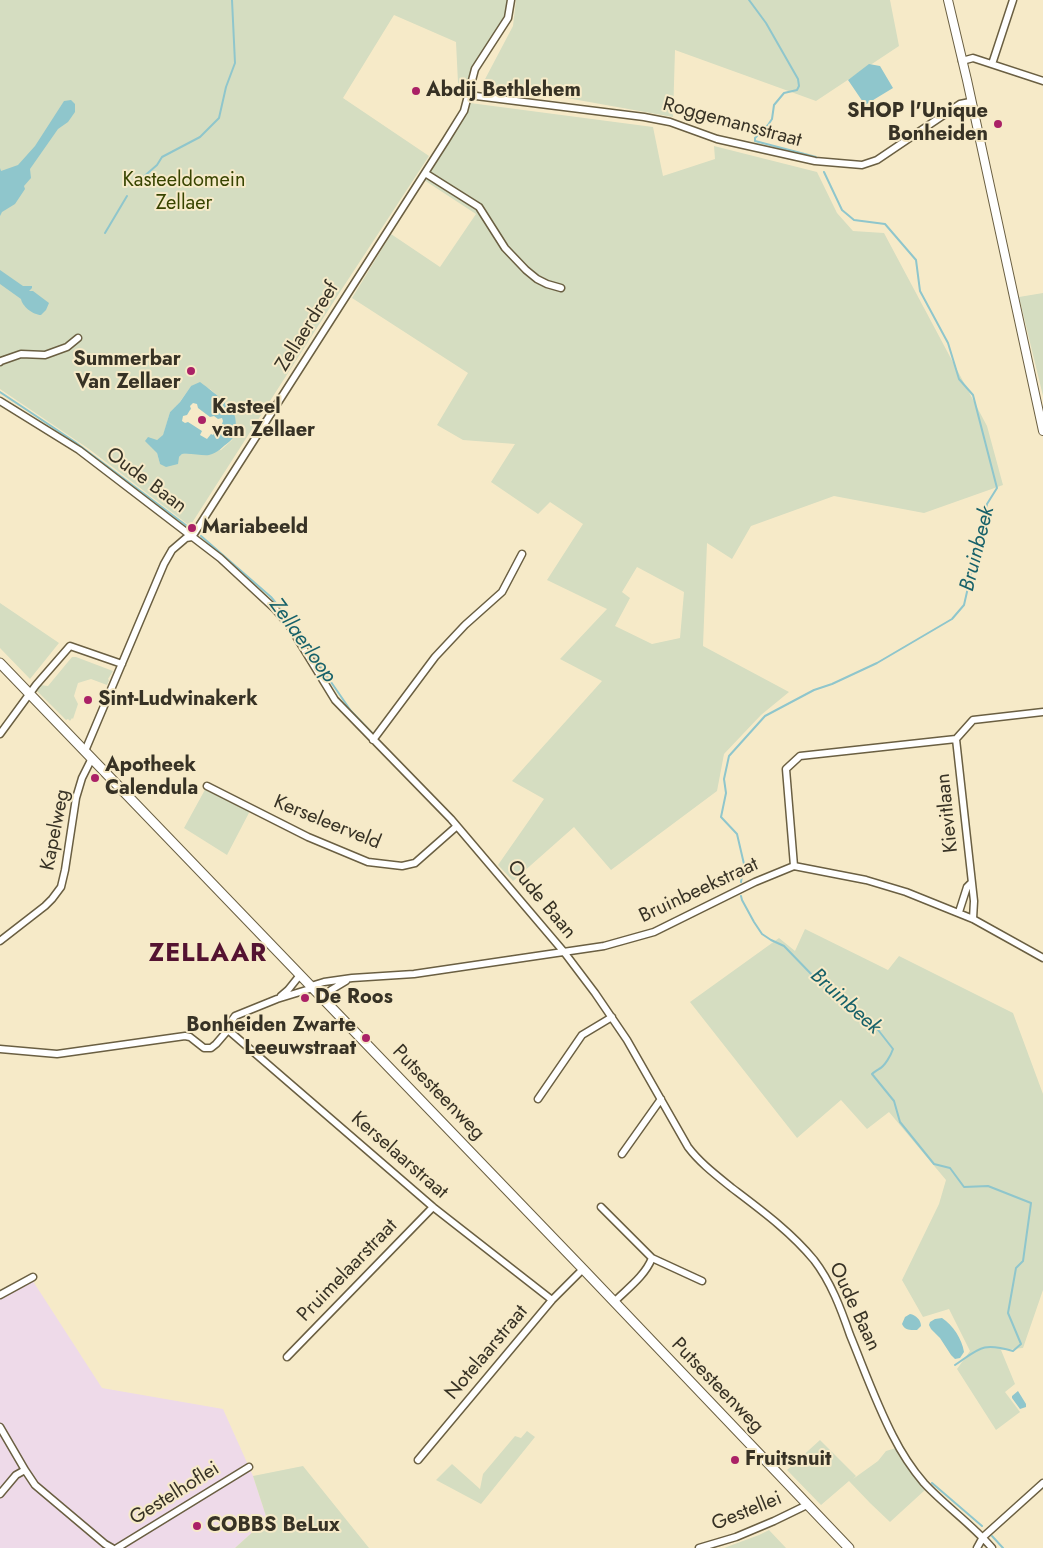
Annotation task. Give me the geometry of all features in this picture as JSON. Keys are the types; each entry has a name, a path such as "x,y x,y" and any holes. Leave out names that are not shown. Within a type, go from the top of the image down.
{"main road":[{"name":"Putsesteenweg","path":"0,663 849,1548"}],"street":[{"name":"Zellaerdreef","path":"85,751 156,582 172,550 186,538 192,537 464,111 475,70 508,18 511,0"},
{"path":"948,0 1043,431"},
{"path":"992,64 1013,0"},
{"path":"962,61 973,58 1043,81"},
{"name":"Roggemansstraat","path":"468,95 644,116 670,122 717,139 788,155 815,161 862,165 876,160 960,104 970,102"},
{"path":"425,173 479,207 505,248 526,270 537,279 561,288"},
{"path":"0,362 21,354 45,355 67,346 78,338"},
{"name":"Oude Baan","path":"0,401 78,450 220,558 276,609 289,625 335,700 457,826 564,952 627,1040 688,1147 708,1168 774,1221 814,1260 830,1285 839,1304 876,1401 893,1437 908,1462 924,1483 983,1536 992,1548"},
{"path":"373,740 435,657 465,625 502,592 522,554"},
{"path":"0,734 36,684 70,646 122,664"},
{"path":"1043,712 973,720 956,739 800,756 786,769 794,866 866,880 906,892 959,912 1043,958"},
{"name":"Kievitlaan","path":"956,739 974,901 973,919"},
{"name":"Kapelweg","path":"0,941 45,906 61,887 76,798 82,778 92,758"},
{"name":"Kerseleerveld","path":"207,786 299,833 368,862 402,866 415,862 457,826"},
{"name":"Bruinbeekstraat","path":"0,1050 57,1054 185,1036 190,1037 204,1048 211,1048 228,1030 235,1016 324,982 352,978 414,974 604,946 654,932 755,882 794,866"},
{"name":"Kievitlaan","path":"959,912 967,887 971,883"},
{"path":"277,999 288,990 300,975"},
{"name":"Bruinbeekstraat","path":"322,998 338,985 352,978"},
{"path":"538,1099 582,1035 612,1017"},
{"name":"Kerselaarstraat","path":"228,1030 433,1207 552,1300"},
{"path":"622,1154 661,1099"},
{"name":"Pruimelaarstraat","path":"286,1357 433,1207"},
{"path":"601,1207 645,1253 702,1281"},
{"path":"614,1302 641,1276 652,1258"},
{"name":"Notelaarstraat","path":"418,1460 552,1300 582,1269"},
{"path":"0,1295 33,1276"},
{"path":"0,1427 35,1485 112,1548"},
{"name":"Gestelhoflei","path":"117,1548 249,1467"},
{"path":"0,1494 16,1475 25,1470"},
{"path":"977,1548 983,1536 1043,1483"},
{"name":"Gestellei","path":"698,1548 736,1537 807,1505"}],"shaded area":[{"path":"29,1275 102,1388 223,1409 253,1476 267,1519 235,1548 0,1548 0,1292"}],"green space":[{"name":"Kasteeldomein Zellaer","path":"0,0 507,0 506,13 469,89 458,83 456,42 394,15 343,98 429,156 190,526 89,449 0,389","holes":["191,386 210,389 227,404 234,414 236,424 232,440 221,450 182,454 160,464 157,453 157,440 163,436 170,412"]},
{"path":"516,0 890,0 899,46 816,101 675,50 673,117 483,83 513,26"},
{"path":"470,103 653,127 663,176 715,159 714,146 817,172 837,213 853,231 884,233 987,426 1003,485 924,513 834,496 751,526 732,559 707,543 703,646 789,692 761,715 724,754 717,791 611,870 574,827 513,881 498,865 544,799 512,781 602,681 560,659 607,609 547,580 583,524 550,502 538,514 491,482 515,444 463,440 437,425 468,373 352,298 391,234 440,267 476,214 424,180","holes":["637,567 684,592 680,638 652,644 615,626 630,598 622,592"]},
{"path":"1043,293 1043,396 1019,297"},
{"path":"0,603 59,643 30,679 0,648"},
{"path":"72,657 113,671 107,685 91,679 78,683 74,696 78,704 73,719 70,721 66,720 36,690 40,685 48,686"},
{"path":"207,786 251,809 227,855 184,828"},
{"path":"805,929 888,970 899,956 1013,1013 1043,1094 1043,1290 1023,1348 1001,1350 1015,1384 1005,1392 1020,1412 996,1430 957,1369 970,1351 949,1309 923,1317 902,1280 939,1204 946,1180 889,1112 867,1129 841,1100 797,1138 690,1002 779,938 795,951"},
{"path":"527,1431 535,1437 481,1504 436,1480 452,1464 480,1489 483,1474 515,1436 521,1438"},
{"path":"820,1440 856,1476 853,1479 878,1461 886,1451 896,1448 925,1490 890,1522 849,1481 821,1505 787,1470"},
{"path":"303,1466 369,1548 235,1548 267,1519 253,1476"},
{"path":"769,1530 786,1548 724,1548 759,1535"}],"water":[{"path":"869,64 880,66 893,88 865,105 848,80"},
{"path":"71,100 75,104 75,112 68,122 58,129 30,169 31,178 24,186 25,189 15,204 2,212 0,216 0,168 1,171 18,165 35,146 64,101"},
{"path":"0,270 23,286 32,286 29,291 33,291 49,303 46,310 41,315 28,310 21,299 0,284"},
{"path":"200,382 232,410 235,417 235,433 230,441 215,453 209,455 182,454 179,457 178,464 166,467 160,464 157,453 145,441 148,437 157,440 163,435 170,412 191,386","holes":["193,403 197,404 198,408 210,417 222,418 223,421 222,424 219,424 213,435 211,434 207,439 200,435 202,431 188,422 182,421 183,416 187,415 191,409 190,406"]},
{"path":"910,1314 920,1322 921,1326 917,1330 906,1329 902,1324 905,1317"},
{"path":"942,1318 953,1328 959,1337 964,1352 960,1358 955,1359 951,1355 929,1325 935,1319"},
{"path":"1018,1391 1026,1404 1026,1407 1020,1409 1012,1398"}],"waterway":[{"path":"141,179 157,165 162,157 200,137 219,118 226,87 235,63 232,0"},
{"name":"Bruinbeek","path":"749,0 766,23 798,79 799,86 797,90 784,93 774,105 772,119 755,138 755,141 816,157 817,159"},
{"name":"Bruinbeek","path":"741,882 744,864 737,834 721,817 726,793 724,779 729,756 765,716 814,690 832,684 877,663 952,619 964,605 987,504 997,488 973,395 959,379 948,343 920,291 916,260 885,224 854,220 842,210 824,172"},
{"path":"105,233 127,196"},
{"name":"Zellaerloop","path":"0,392 75,442 191,529"},
{"name":"Zellaerloop","path":"201,536 271,597 302,635 322,669 351,711 373,734"},
{"name":"Bruinbeek","path":"741,896 762,934 784,946 848,1008 868,1017 893,1049 883,1065 872,1074 894,1101 900,1122 934,1164 950,1168 964,1187 988,1186 1031,1203 1023,1261 1016,1268 1008,1313 1021,1344 1013,1351 994,1347 982,1348 955,1365"},
{"name":"Bruinbeek","path":"932,1483 982,1526"},
{"name":"Bruinbeek","path":"992,1536 1003,1548"}],"place":[{"name":"Abdij Bethlehem","path":"416,91"},
{"name":"SHOP l'Unique Bonheiden","path":"998,124"},
{"name":"Summerbar Van Zellaer","path":"191,371"},
{"name":"Kasteel van Zellaer","path":"202,420"},
{"name":"Mariabeeld","path":"192,528"},
{"name":"Sint-Ludwinakerk","path":"88,700"},
{"name":"Apotheek Calendula","path":"95,778"},
{"name":"De Roos","path":"305,998"},
{"name":"Bonheiden Zwarte Leeuwstraat","path":"366,1038"},
{"name":"Fruitsnuit","path":"735,1460"},
{"name":"COBBS BeLux","path":"197,1526"}],"district":[{"name":"ZELLAAR","path":"208,955"}]}
